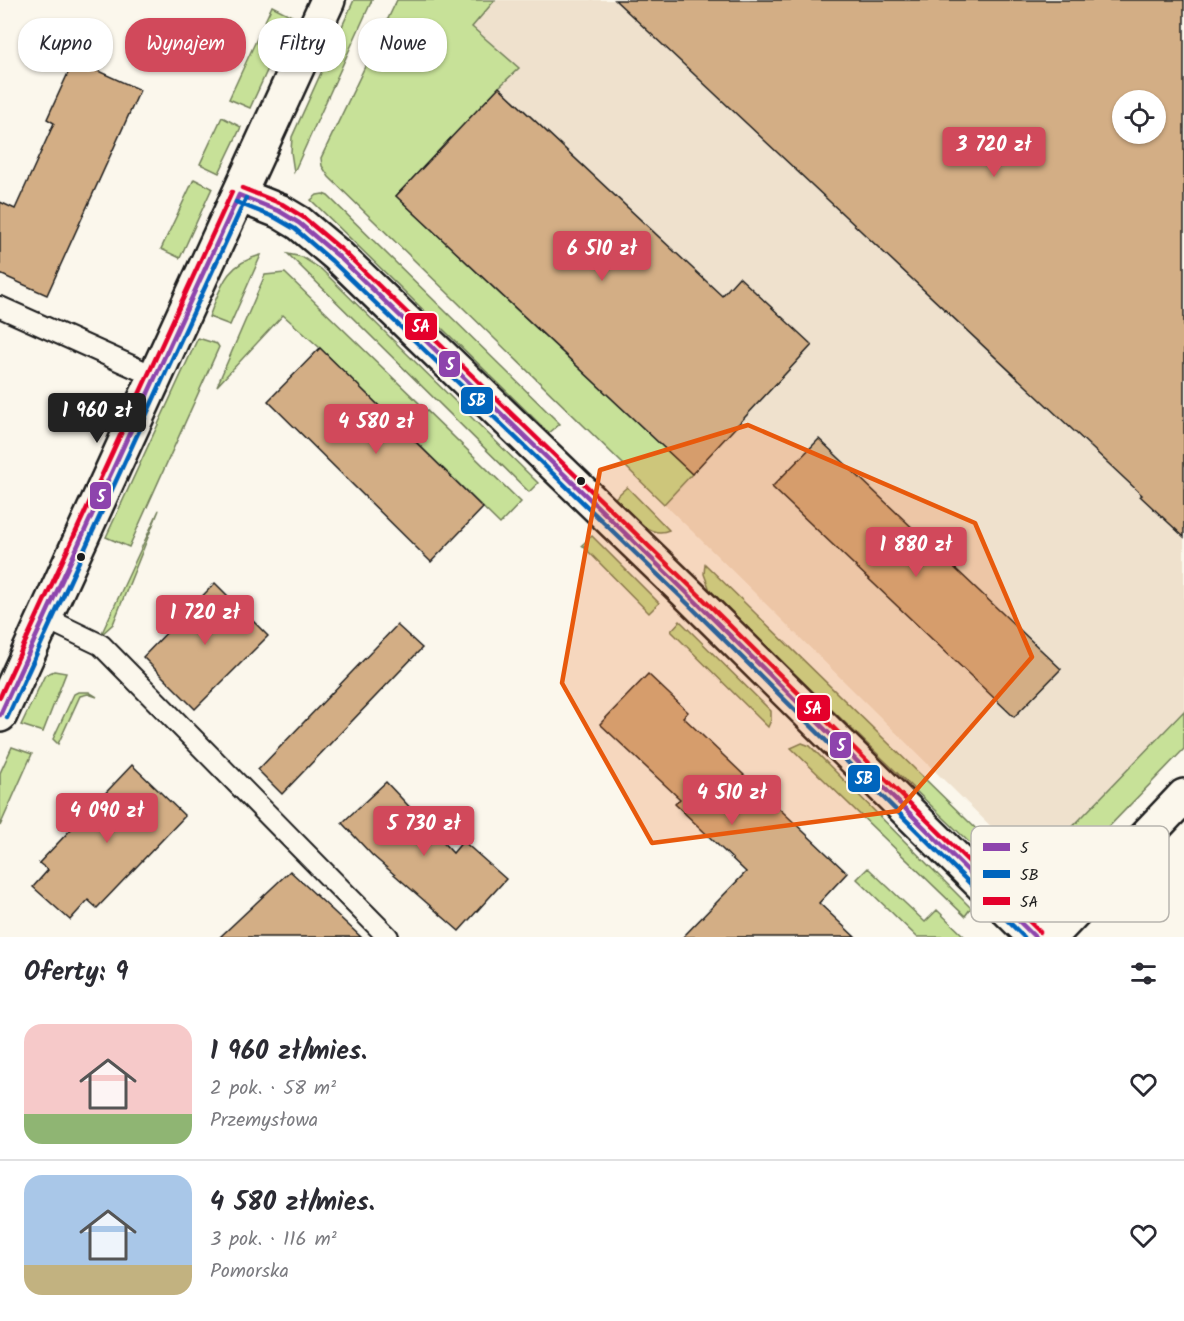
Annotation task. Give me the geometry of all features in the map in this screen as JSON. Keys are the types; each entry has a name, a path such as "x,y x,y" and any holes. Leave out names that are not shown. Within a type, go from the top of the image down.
{"street":[{"path":"0,715 328,0"},
{"path":"239,195 279,211 299,223 360,277 677,583 971,874"},
{"path":"1155,826 1184,796"},
{"path":"1020,922 1035,937"},
{"path":"1050,937 1064,922"}],"lane":[{"path":"0,307 156,377"},
{"path":"45,618 101,645 387,937"}],"highlighted area":[{"path":"748,425 975,523 1032,657 898,811 652,843 562,683 600,470"}],"shaded area":[{"path":"397,0 1184,0 1184,711 1073,826 990,826 329,177 322,166 321,158 362,72 447,72 447,18 388,18"}],"green space":[{"path":"354,0 372,0 364,18 358,18 358,31 346,57 346,18"},
{"path":"397,0 495,0 472,27 519,68 396,196 692,474 664,504 329,177 322,166 321,158 362,72 447,72 447,18 388,18"},
{"path":"272,6 292,16 291,18 266,18"},
{"path":"258,36 258,72 266,72 250,108 229,99 241,72 246,72 246,62"},
{"path":"321,72 339,72 294,172 291,152 292,137"},
{"path":"222,117 241,127 219,173 200,164"},
{"path":"194,179 212,188 180,258 161,249"},
{"path":"323,194 328,196 560,424 549,433 311,200"},
{"path":"288,254 302,257 321,269 538,483 529,492"},
{"path":"261,255 230,325 209,317 226,278 239,264"},
{"path":"285,273 521,502 500,524 320,348 283,315 217,386 265,275"},
{"path":"198,338 217,344 219,347 129,547 106,537"},
{"path":"627,487 669,530 654,531 646,528 633,517 615,498"},
{"path":"159,510 113,624 101,635"},
{"path":"592,536 659,603 649,613 582,545"},
{"path":"705,564 973,826 971,826 971,844 711,593 704,574"},
{"path":"680,621 771,711 768,727 671,631"},
{"path":"54,671 66,673 43,732 21,725 45,675"},
{"path":"89,692 97,697 88,694 80,696 58,744 53,739 74,694"},
{"path":"1184,711 1184,749 1110,826 1073,826"},
{"path":"802,743 810,746 971,908 965,916 791,748"},
{"path":"12,747 32,754 0,826 0,773"},
{"path":"868,868 925,922 937,910 965,937 917,937 857,879"}],"building":[{"path":"615,0 1184,0 1184,537 1140,496 1142,495"},
{"path":"69,72 100,72 140,90 47,295 0,274 0,202 15,209 54,123 47,119"},
{"path":"499,87 722,296 739,277 812,345 692,474 396,196"},
{"path":"320,348 483,508 431,562 268,401"},
{"path":"819,439 1061,669 1014,717 772,487"},
{"path":"215,583 268,636 195,709 143,657"},
{"path":"397,625 422,648 282,794 258,770"},
{"path":"648,674 688,712 683,717 847,873 819,903 855,937 683,937 746,872 675,804 680,799 600,724"},
{"path":"132,765 185,816 97,908 88,900 70,920 33,887 48,870 39,863"},
{"path":"386,782 453,853 463,841 506,879 459,931 372,855 342,823"},
{"path":"290,871 317,896 361,937 220,937"}],"transit line":[{"name":"5A","path":"242,188 282,204 303,217 342,250 690,586 971,864"},
{"name":"5A","path":"0,697 232,192"},
{"name":"5","path":"239,195 279,211 299,223 337,255 685,591 971,874"},
{"name":"5","path":"0,715 239,195"},
{"name":"5B","path":"7,718 246,198"},
{"name":"5B","path":"236,202 276,218 295,229 332,261 680,596 971,884"},
{"name":"5B","path":"1009,922 1024,937"},
{"name":"5","path":"1020,922 1035,937"},
{"name":"5A","path":"1030,922 1040,932"}]}
